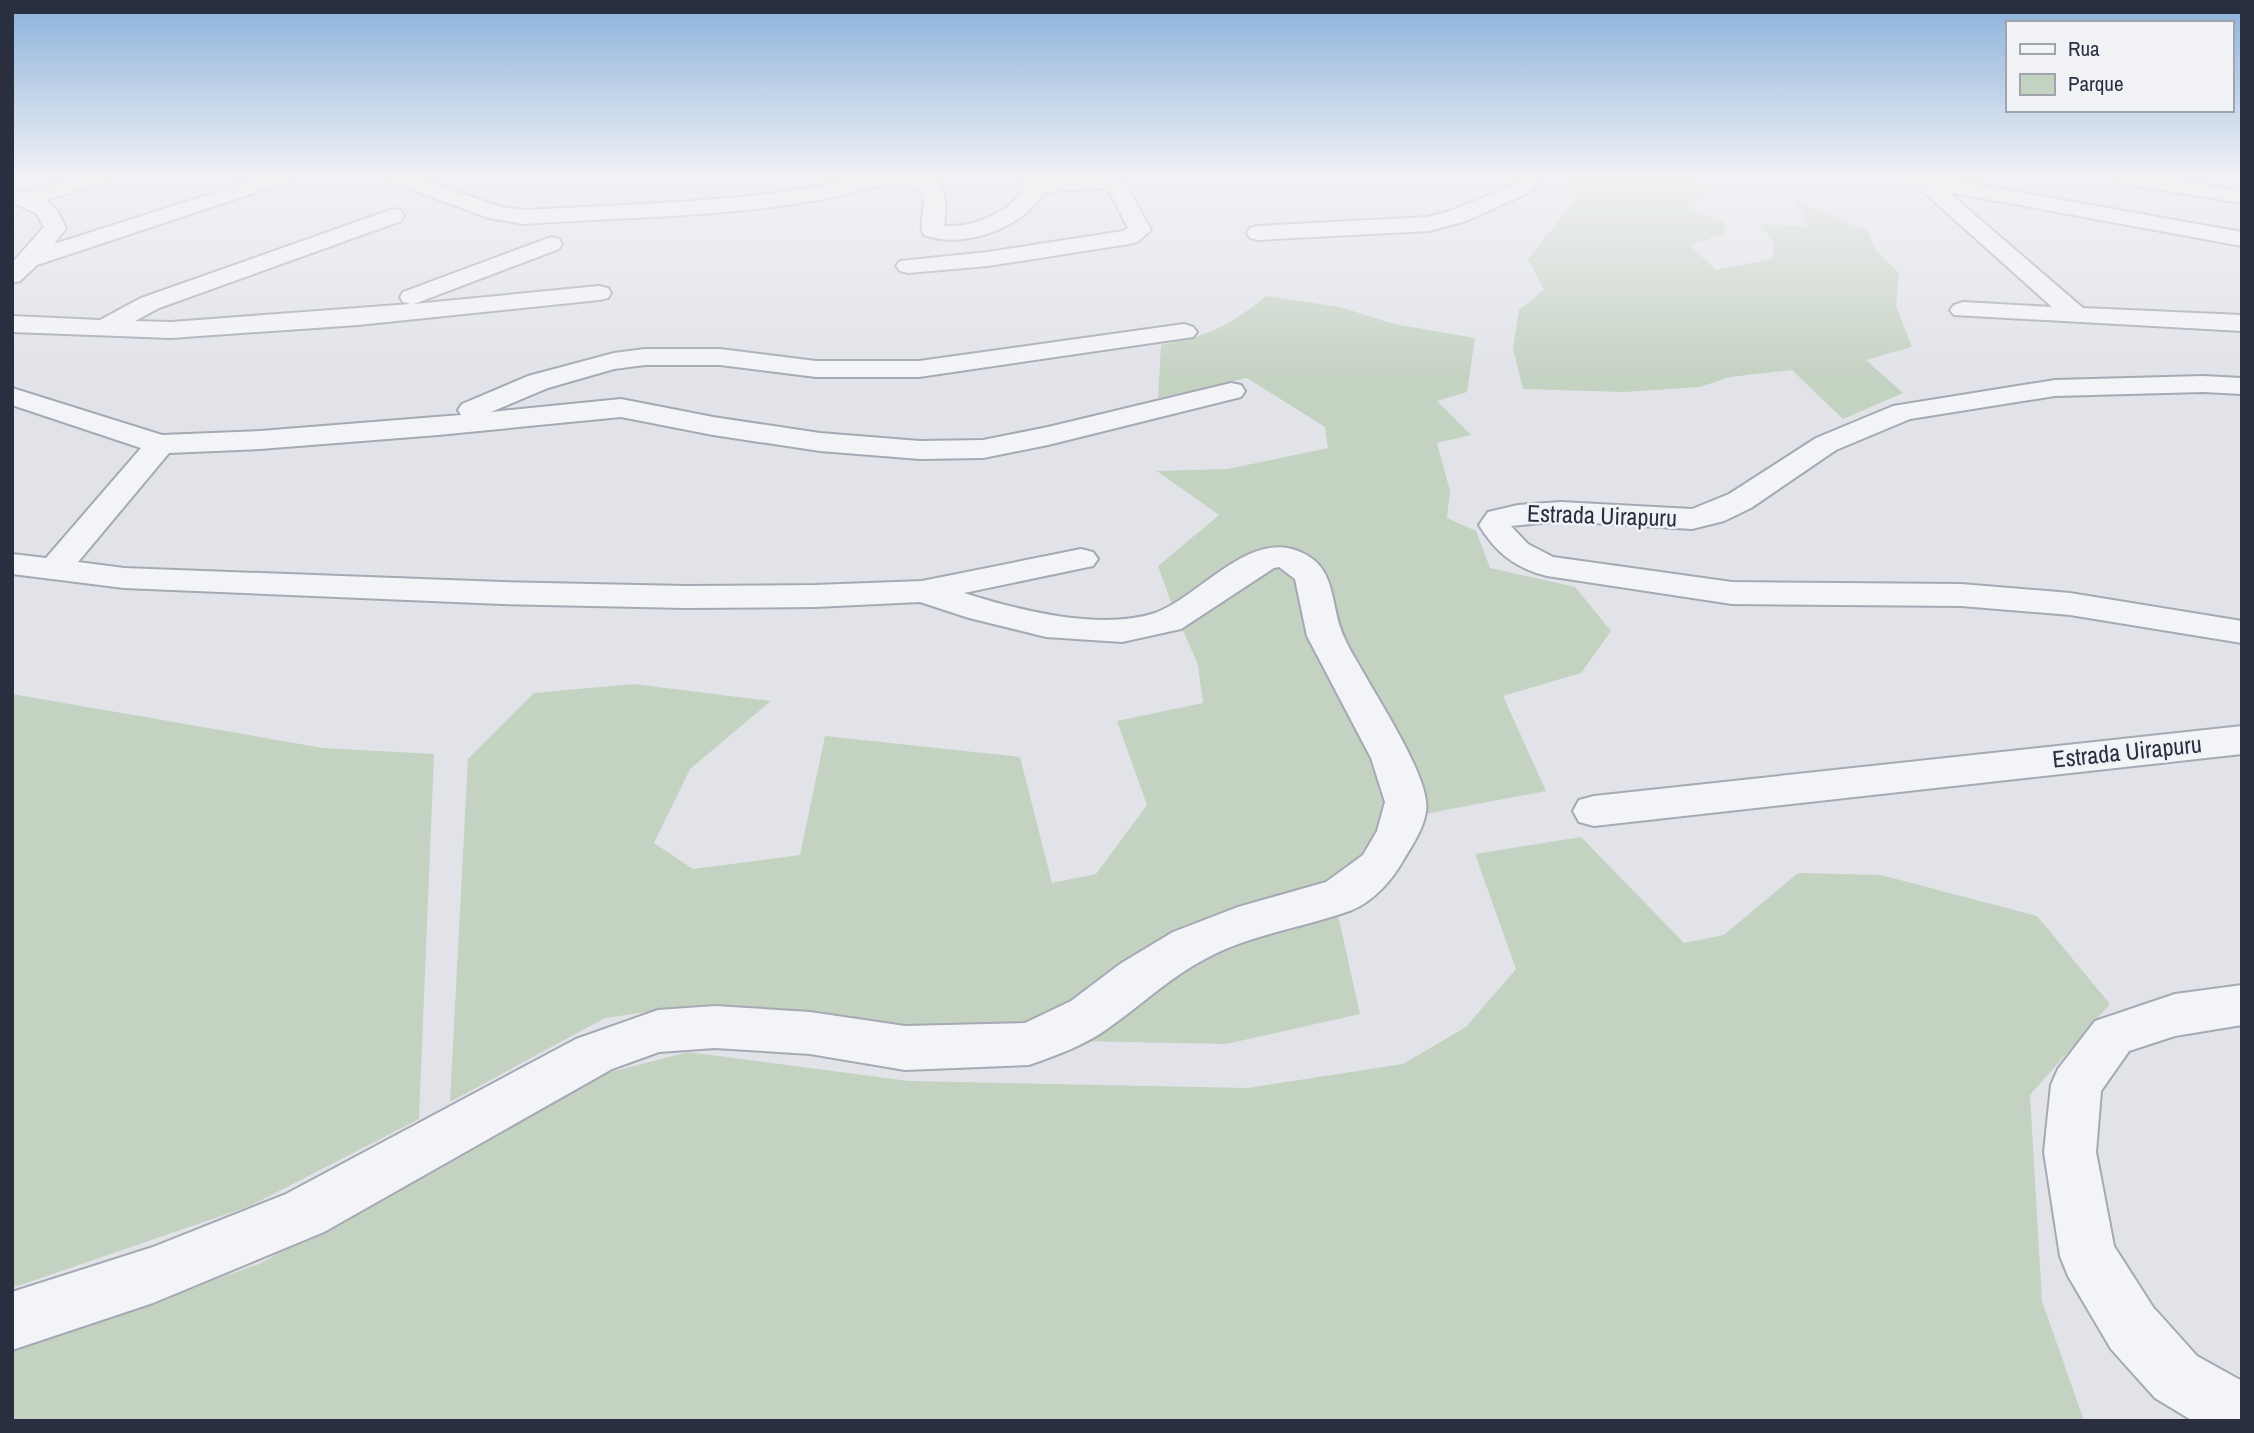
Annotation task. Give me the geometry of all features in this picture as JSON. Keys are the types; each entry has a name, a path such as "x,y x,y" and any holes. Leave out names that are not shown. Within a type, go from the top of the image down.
{"street":[{"path":"12,276 41,245"},
{"path":"29,260 75,245"},
{"path":"102,328 150,303 312,245"},
{"path":"358,317 549,245"},
{"path":"908,267 988,260 1078,245"},
{"path":"1997,245 2077,314"},
{"path":"12,324 171,330 358,317 599,293"},
{"path":"1963,310 2242,323"},
{"path":"438,426 538,382 614,360 696,356 816,369 919,369 1184,332"},
{"name":"Estrada Uirapuru","path":"2242,386 2203,384 2055,388 1903,412 1826,444 1740,501 1713,514 1692,519 1542,512 1514,514 1499,519 1495,525 1504,542 1527,560 1547,566 1732,593 1961,595 2070,604 2242,632"},
{"path":"12,396 160,444 260,440 621,408 713,426 820,442 920,450 983,449 1048,436 1231,391"},
{"path":"54,570 160,444"},
{"path":"12,1321 153,1275 305,1213 594,1054 658,1031 715,1027 810,1032 905,1048 1029,1044 1088,1016 1137,978 1189,945 1238,925 1340,896 1378,867 1398,833 1406,802 1391,758 1325,636 1311,576 1298,563 1283,557 1265,559 1168,621 1122,631 1046,626 981,611 922,591"},
{"path":"12,564 124,578 699,597 815,596 922,591 1081,559"},
{"name":"Estrada Uirapuru","path":"1594,811 2242,740"},
{"path":"2242,1005 2175,1015 2112,1036 2076,1085 2070,1153 2088,1256 2132,1328 2176,1377 2242,1415"}],"green space":[{"path":"1539,245 1690,245 1716,270 1772,259 1774,245 1873,245 1899,273 1896,306 1912,347 1866,360 1903,393 1843,419 1792,370 1730,377 1700,387 1624,392 1523,389 1513,348 1519,310 1544,290 1528,259"},
{"path":"1266,296 1340,307 1394,324 1475,338 1467,392 1437,401 1471,435 1437,443 1450,491 1447,518 1476,531 1490,568 1575,587 1611,631 1581,673 1503,696 1546,791 1414,816 1334,897 1360,1014 1226,1044 931,1038 689,1006 605,1018 450,1102 468,759 534,693 634,684 771,701 690,769 654,843 693,869 800,855 825,736 1020,757 1052,883 1096,874 1147,805 1117,721 1203,703 1198,665 1158,566 1219,515 1157,471 1228,469 1328,448 1325,427 1247,378 1158,398 1161,345 1217,329"},
{"path":"12,694 323,748 434,754 419,1119 250,1206 12,1288"},
{"path":"1581,837 1684,943 1724,935 1798,873 1881,875 2037,916 2110,1004 2030,1095 2042,1301 2084,1421 12,1421 12,1350 259,1264 603,1074 688,1052 909,1081 1248,1088 1403,1064 1466,1027 1516,969 1475,854"}]}
